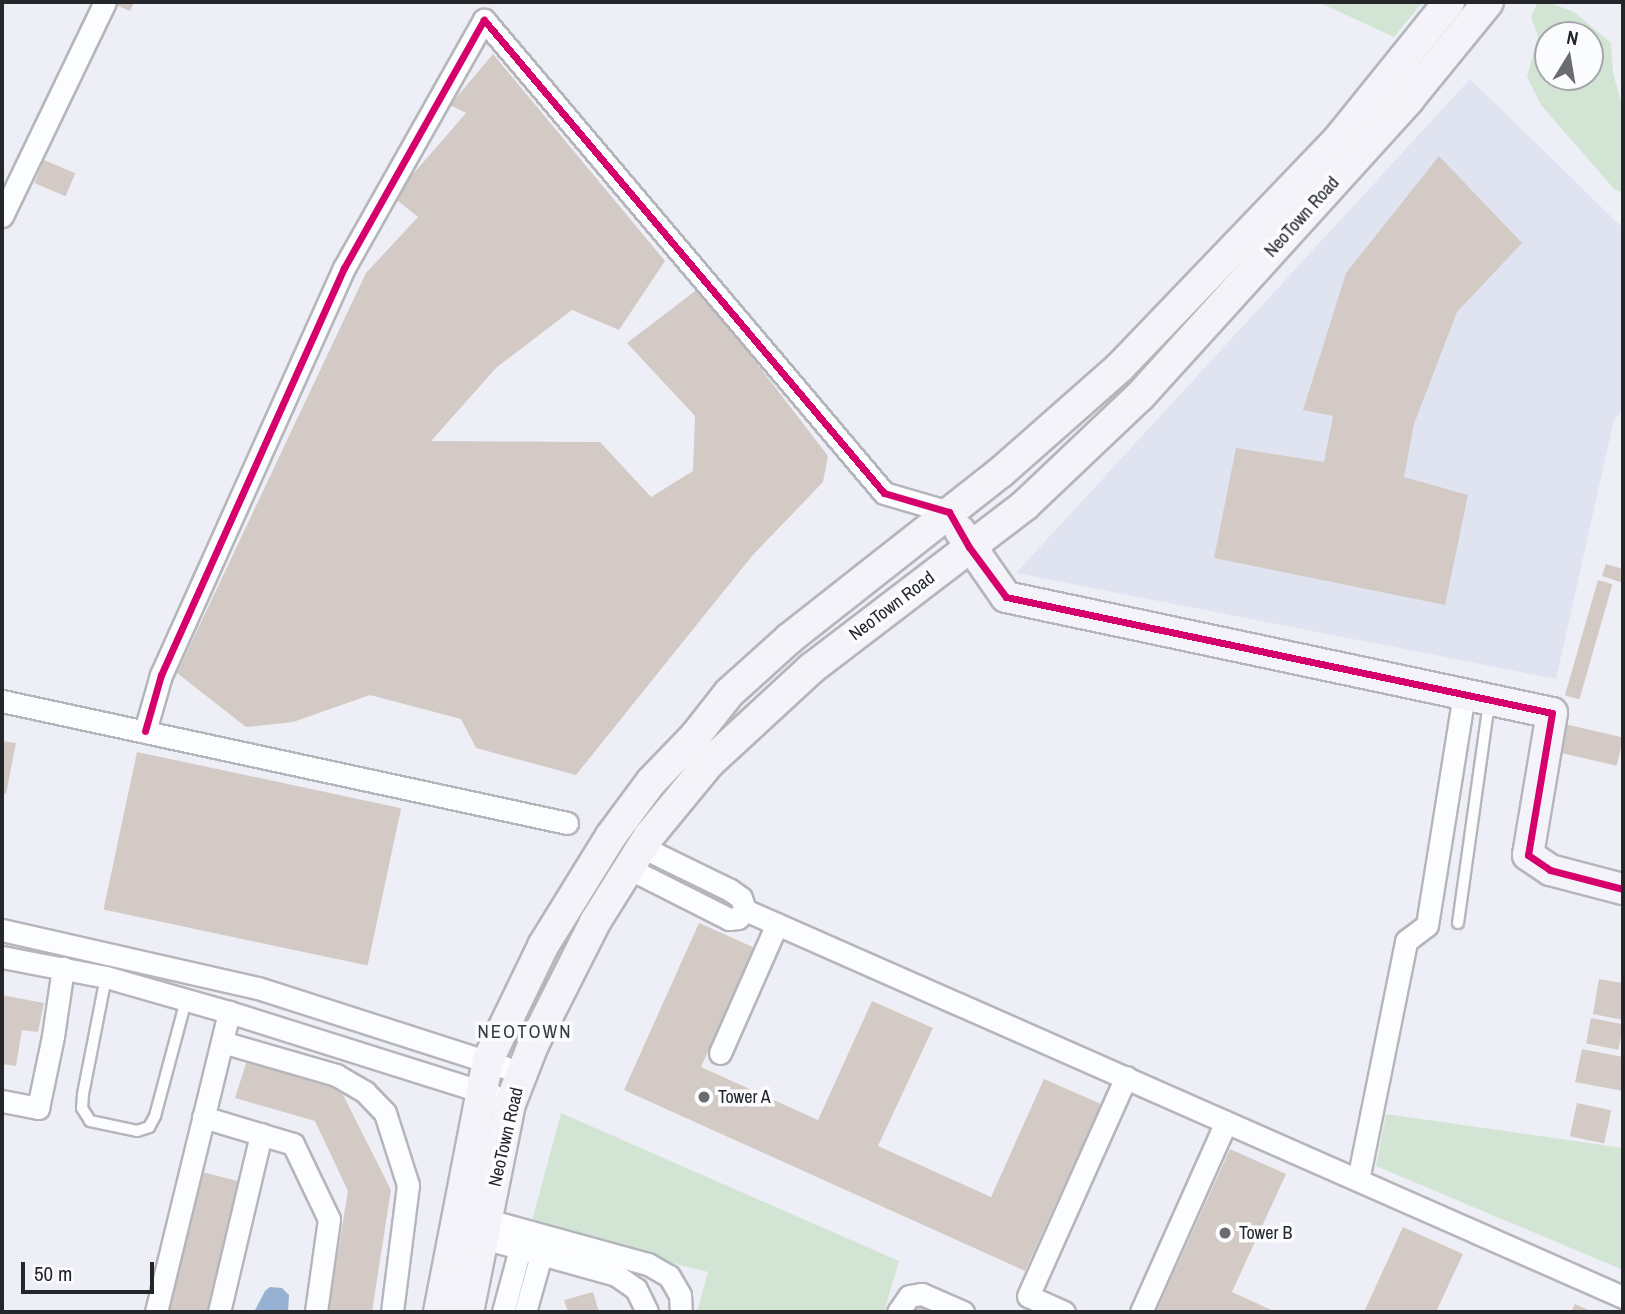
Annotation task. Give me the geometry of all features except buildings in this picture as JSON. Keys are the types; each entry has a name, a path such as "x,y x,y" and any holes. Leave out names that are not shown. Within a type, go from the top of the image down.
{"street":[{"path":"2,216 105,2"},
{"name":"NeoTown Road","path":"439,1312 480,1089 488,1060 543,946 611,836 652,782 696,735 729,693 759,665 1001,472 1120,367 1337,141 1449,2"},
{"name":"NeoTown Road","path":"468,1312 510,1104 595,922 635,857 709,763 812,668 1025,505 1140,396 1409,99 1488,2"},
{"path":"145,731 161,675 344,268 484,20 884,493 949,512 969,547 1006,597 1552,713 1528,855 1550,870 1623,889"},
{"path":"1358,1180 1406,941 1427,925 1477,697"},
{"path":"2,701 567,823"},
{"path":"635,857 730,890 741,898 745,910 1623,1297"},
{"path":"720,1053 777,924"},
{"path":"2,930 258,988 523,1073"},
{"path":"2,957 106,977 186,1000 225,1029 336,1074 365,1092 385,1113 408,1185 392,1312"},
{"path":"2,1101 38,1108 53,1037 63,968"},
{"path":"225,1029 480,1089 510,1104"},
{"path":"156,1312 225,1029"},
{"path":"1064,1312 1028,1296 1126,1077"},
{"path":"202,1117 293,1144 329,1219 316,1312"},
{"path":"1141,1312 1226,1122"},
{"path":"219,1312 261,1134"},
{"path":"485,1229 520,1249 616,1275 636,1289 647,1312"},
{"path":"485,1229 648,1264 669,1276 680,1295 681,1312"},
{"path":"503,1312 520,1249"},
{"path":"526,1312 541,1255"},
{"path":"898,1312 909,1296 922,1294 963,1312"}],"lane":[{"path":"1458,923 1477,697"},
{"path":"106,977 83,1094 82,1108 90,1121 137,1131 149,1127 155,1116 186,1000"}],"shaded area":[{"path":"1470,79 1623,228 1623,409 1614,420 1556,679 1016,573"}],"green space":[{"path":"1318,2 1423,2 1394,37"},
{"path":"1538,2 1547,2 1574,12 1585,21 1534,21 1534,25 1531,17"},
{"path":"1604,37 1611,43 1613,73 1623,108 1623,193 1614,189 1541,105 1534,91 1604,91"},
{"path":"1534,51 1534,91 1527,77"},
{"path":"561,1113 899,1261 884,1312 697,1312 708,1272 530,1228"},
{"path":"1386,1114 1623,1148 1623,1270 1376,1166"}],"water":[{"path":"270,1287 282,1288 289,1295 288,1312 254,1312"}],"cycle path":[{"path":"145,731 161,675 344,268 484,20 884,493 949,512 969,547 1006,597 1552,713 1528,855 1550,870 1623,889"}],"place":[{"name":"Tower A","path":"704,1097"},
{"name":"Tower B","path":"1225,1233"}],"district":[{"name":"NEOTOWN","path":"525,1032"}]}
